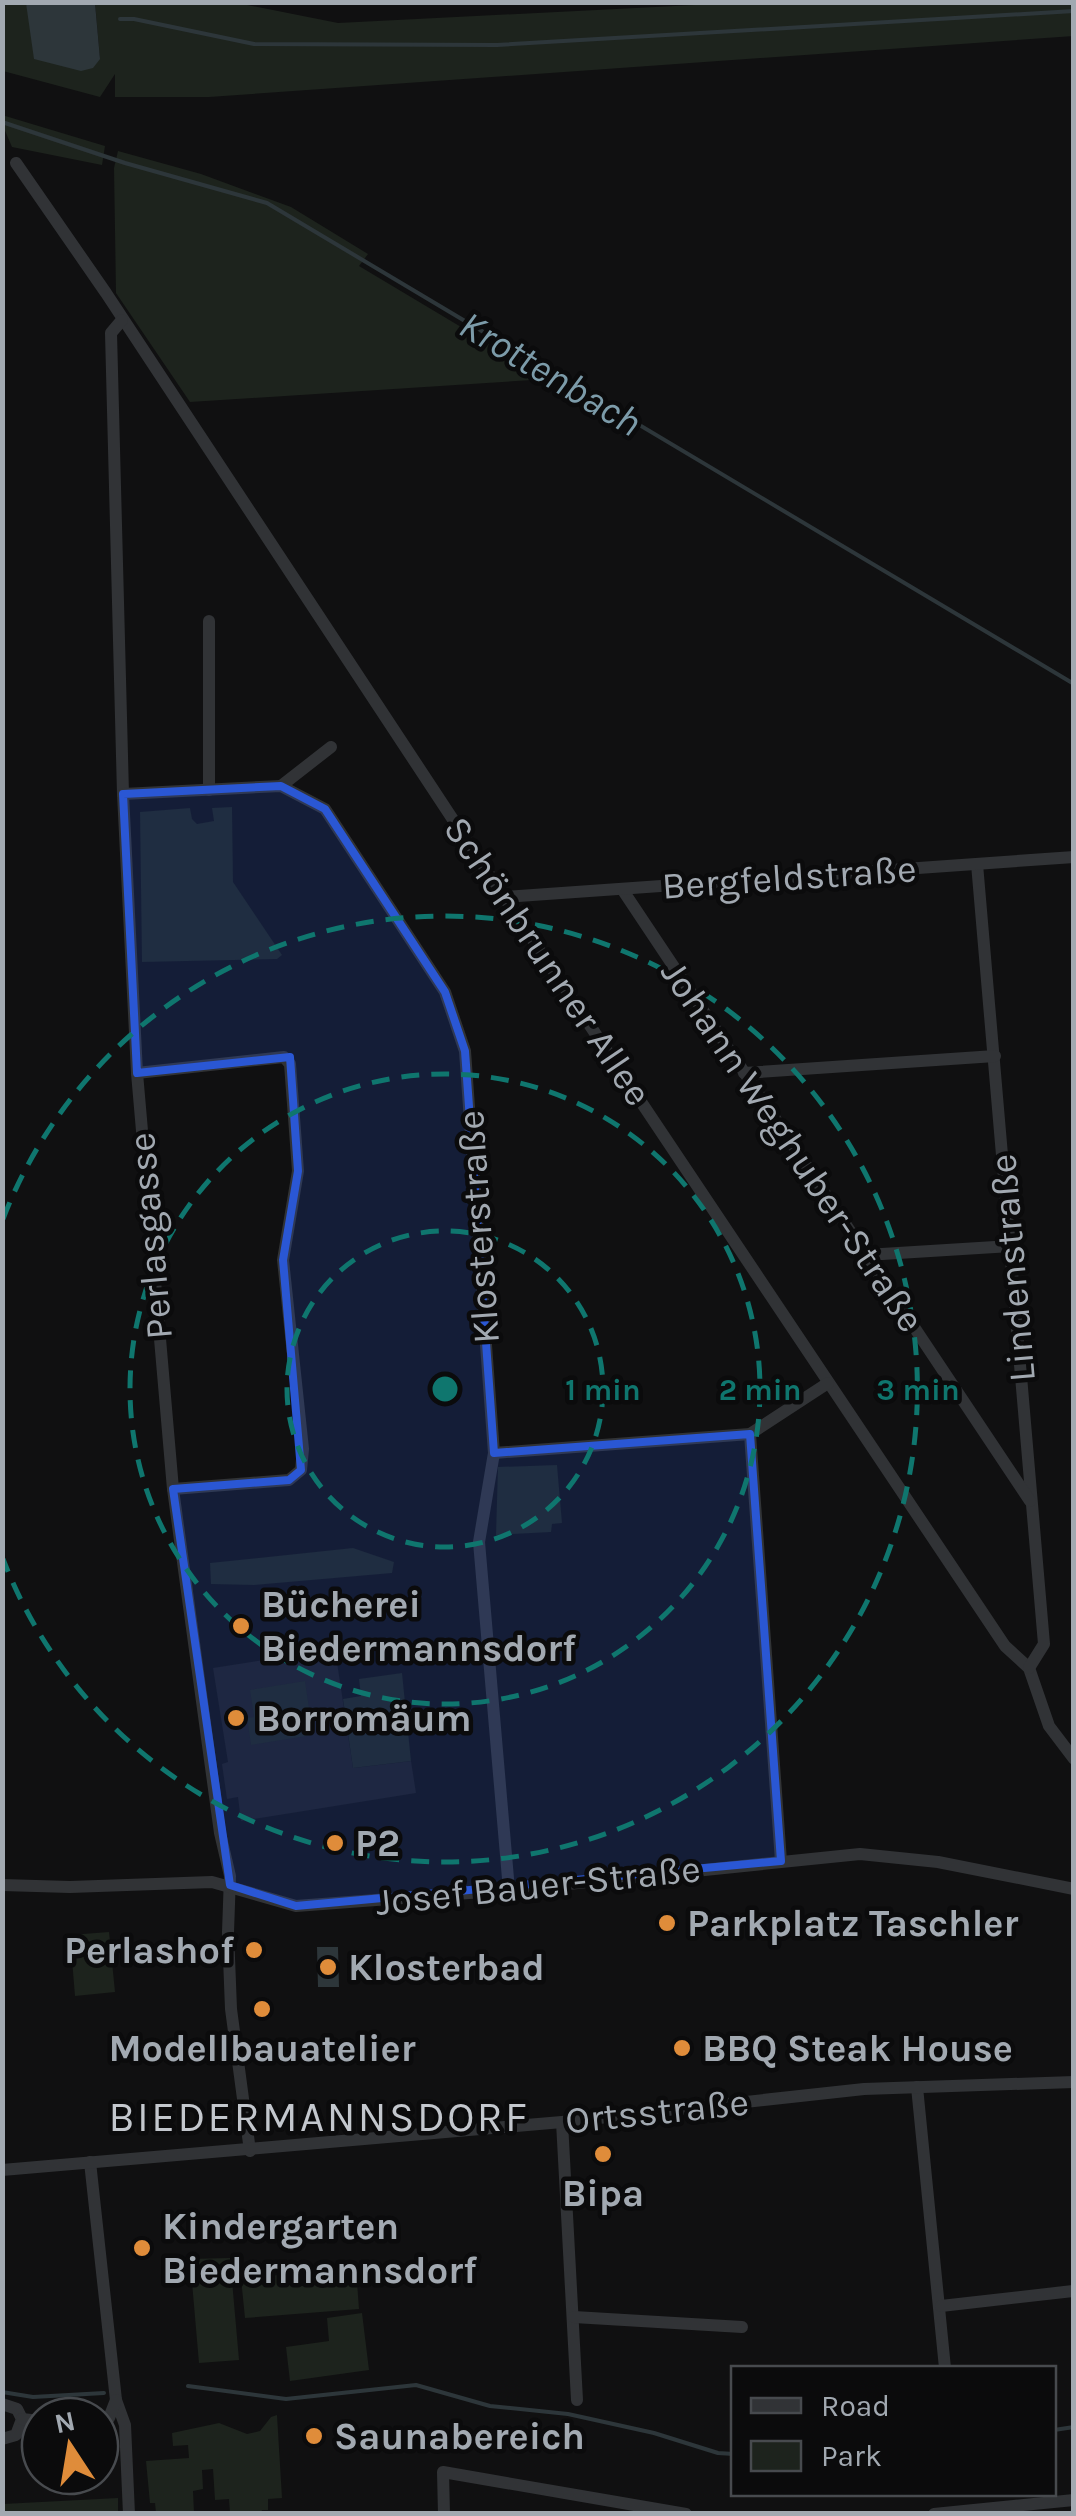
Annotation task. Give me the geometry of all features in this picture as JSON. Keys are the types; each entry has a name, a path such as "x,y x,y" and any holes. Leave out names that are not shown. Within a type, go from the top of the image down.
{"street":[{"name":"Schönbrunner Allee","path":"16,164 828,1383 1005,1646 1028,1668 1049,1726 1074,1759"},
{"name":"Perlasgasse","path":"122,320 111,333 123,794 137,1073 173,1489 230,1886 231,2009 250,2151"},
{"path":"209,621 209,790"},
{"path":"123,794 280,786 331,747"},
{"name":"Klosterstraße","path":"280,786 325,809 444,992 464,1050 494,1453 479,1542 509,1890"},
{"name":"Bergfeldstraße","path":"504,897 1074,857"},
{"name":"Lindenstraße","path":"978,864 1044,1644 1028,1668"},
{"name":"Johann Weghuber-Straße","path":"622,890 1032,1503"},
{"path":"744,1073 995,1056"},
{"path":"137,1073 284,1057 290,1064 298,1171 283,1260 303,1448 301,1470 289,1480 173,1489"},
{"path":"866,1255 1011,1246"},
{"path":"494,1453 750,1434 828,1383"},
{"path":"750,1434 781,1860"},
{"name":"Josef Bauer-Straße","path":"2,1885 70,1888 212,1882 296,1906 509,1890 860,1854 938,1862 1074,1889"},
{"name":"Ortsstraße","path":"2,2170 562,2122 864,2089 1074,2082"},
{"path":"917,2086 945,2366"},
{"path":"562,2122 577,2400"},
{"path":"90,2162 116,2395 125,2424 129,2514"},
{"path":"940,2306 1074,2290"},
{"path":"574,2317 742,2327"},
{"path":"2,2439 16,2434 20,2425"},
{"path":"444,2514 443,2472 686,2514"},
{"path":"934,2514 1074,2500"}],"highlighted area":[{"path":"281,786 325,809 445,992 465,1051 494,1453 750,1434 781,1861 296,1906 230,1885 173,1489 289,1480 301,1470 283,1260 298,1171 290,1057 137,1073 123,794"}],"shaded area":[{"path":"26,3 95,3 100,59 93,68 81,71 34,59"},
{"path":"335,1649 353,1768 411,1761 416,1793 241,1821 238,1797 227,1799 222,1764 228,1762 213,1668"},
{"name":"Klosterbad","path":"317,1947 338,1947 339,1987 318,1987"}],"green space":[{"path":"95,2 237,3 338,23 734,3 1073,2 1074,36 209,97 115,97 115,74 100,97 3,71 2,3 26,3 30,16 100,59"},
{"path":"2,115 105,146 102,165 12,147"},
{"path":"118,151 201,174 291,207 368,254 359,266 548,379 190,402 116,293 114,168"},
{"path":"232,807 233,882 282,955 277,959 142,962 140,812 190,808 197,824 214,821 212,808"},
{"path":"557,1465 562,1523 552,1524 551,1532 496,1535 498,1467"},
{"path":"353,1548 394,1562 392,1573 254,1585 211,1584 210,1563"},
{"path":"402,1673 411,1761 353,1768 343,1699 361,1696 359,1679"},
{"path":"305,1681 313,1735 251,1745 247,1718 254,1717 250,1690"},
{"path":"109,1932 115,1992 75,1996 70,1935"},
{"path":"230,2258 239,2360 199,2363 190,2259"},
{"path":"356,2269 359,2309 245,2318 241,2278"},
{"path":"362,2313 369,2370 290,2381 286,2347 329,2341 327,2318"},
{"path":"277,2415 282,2498 268,2499 268,2510 230,2513 229,2499 215,2500 213,2469 202,2470 203,2489 193,2491 194,2513 156,2513 155,2503 150,2503 146,2461 189,2458 188,2445 173,2446 172,2433 219,2423 247,2434 260,2431"},
{"path":"118,2498 118,2513 3,2513 3,2504"}],"waterway":[{"path":"120,19 254,44 497,45 1074,11"},
{"name":"Krottenbach","path":"2,122 125,163 267,203 1074,684"},
{"path":"188,2386 286,2399 416,2385 490,2406 568,2414 731,2454"},
{"path":"2,2392 33,2397 104,2393"},
{"path":"1056,2430 1074,2427"}],"place":[{"name":"Bücherei Biedermannsdorf","path":"241,1626"},
{"name":"Borromäum","path":"236,1718"},
{"name":"P2","path":"335,1843"},
{"name":"Parkplatz Taschler","path":"667,1923"},
{"name":"Perlashof","path":"254,1950"},
{"name":"Klosterbad","path":"328,1967"},
{"name":"Modellbauatelier","path":"262,2009"},
{"name":"BBQ Steak House","path":"682,2048"},
{"name":"Bipa","path":"603,2154"},
{"name":"Kindergarten Biedermannsdorf","path":"142,2248"},
{"name":"Saunabereich","path":"314,2436"}],"district":[{"name":"BIEDERMANNSDORF","path":"319,2116"}]}
